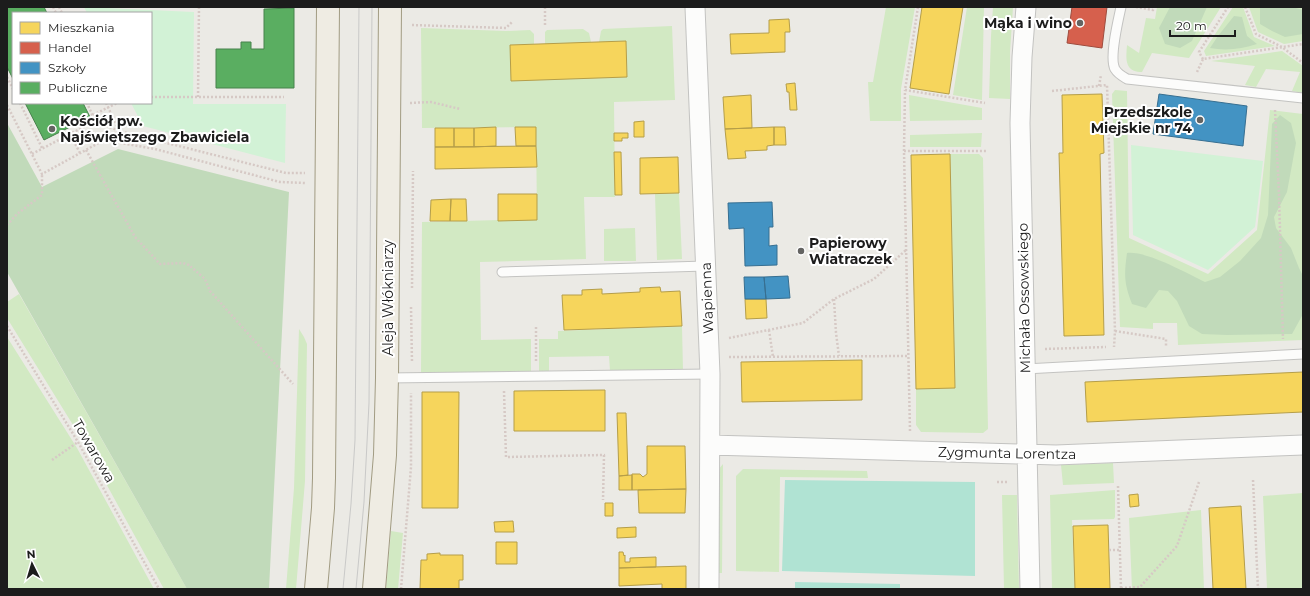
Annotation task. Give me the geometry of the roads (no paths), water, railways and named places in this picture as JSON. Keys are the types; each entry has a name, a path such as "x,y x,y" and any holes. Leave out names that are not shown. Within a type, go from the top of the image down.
{"main road":[{"path":"316,589 324,478 328,7"},
{"name":"Aleja Włókniarzy","path":"374,589 385,462 390,7"}],"street":[{"name":"Wapienna","path":"695,7 710,374 709,589"},
{"name":"Michała Ossowskiego","path":"1026,7 1022,57 1020,123 1030,589"},
{"name":"Zygmunta Lorentza","path":"710,445 1056,455 1303,445"}],"lane":[{"path":"1121,7 1113,54 1113,64 1119,75 1127,79 1278,94 1303,98"},
{"path":"502,272 706,266"},
{"path":"1025,369 1303,354"},
{"path":"387,378 710,374"}],"tram line":[{"path":"343,589 355,440 359,7"},
{"path":"356,589 364,502 369,403 372,7"}],"place":[{"name":"Mąka i wino","path":"1080,23"},
{"name":"Przedszkole Miejskie nr 74","path":"1200,120"},
{"name":"Kościół pw. Najświętszego Zbawiciela","path":"52,129"},
{"name":"Papierowy Wiatraczek","path":"801,251"}]}
